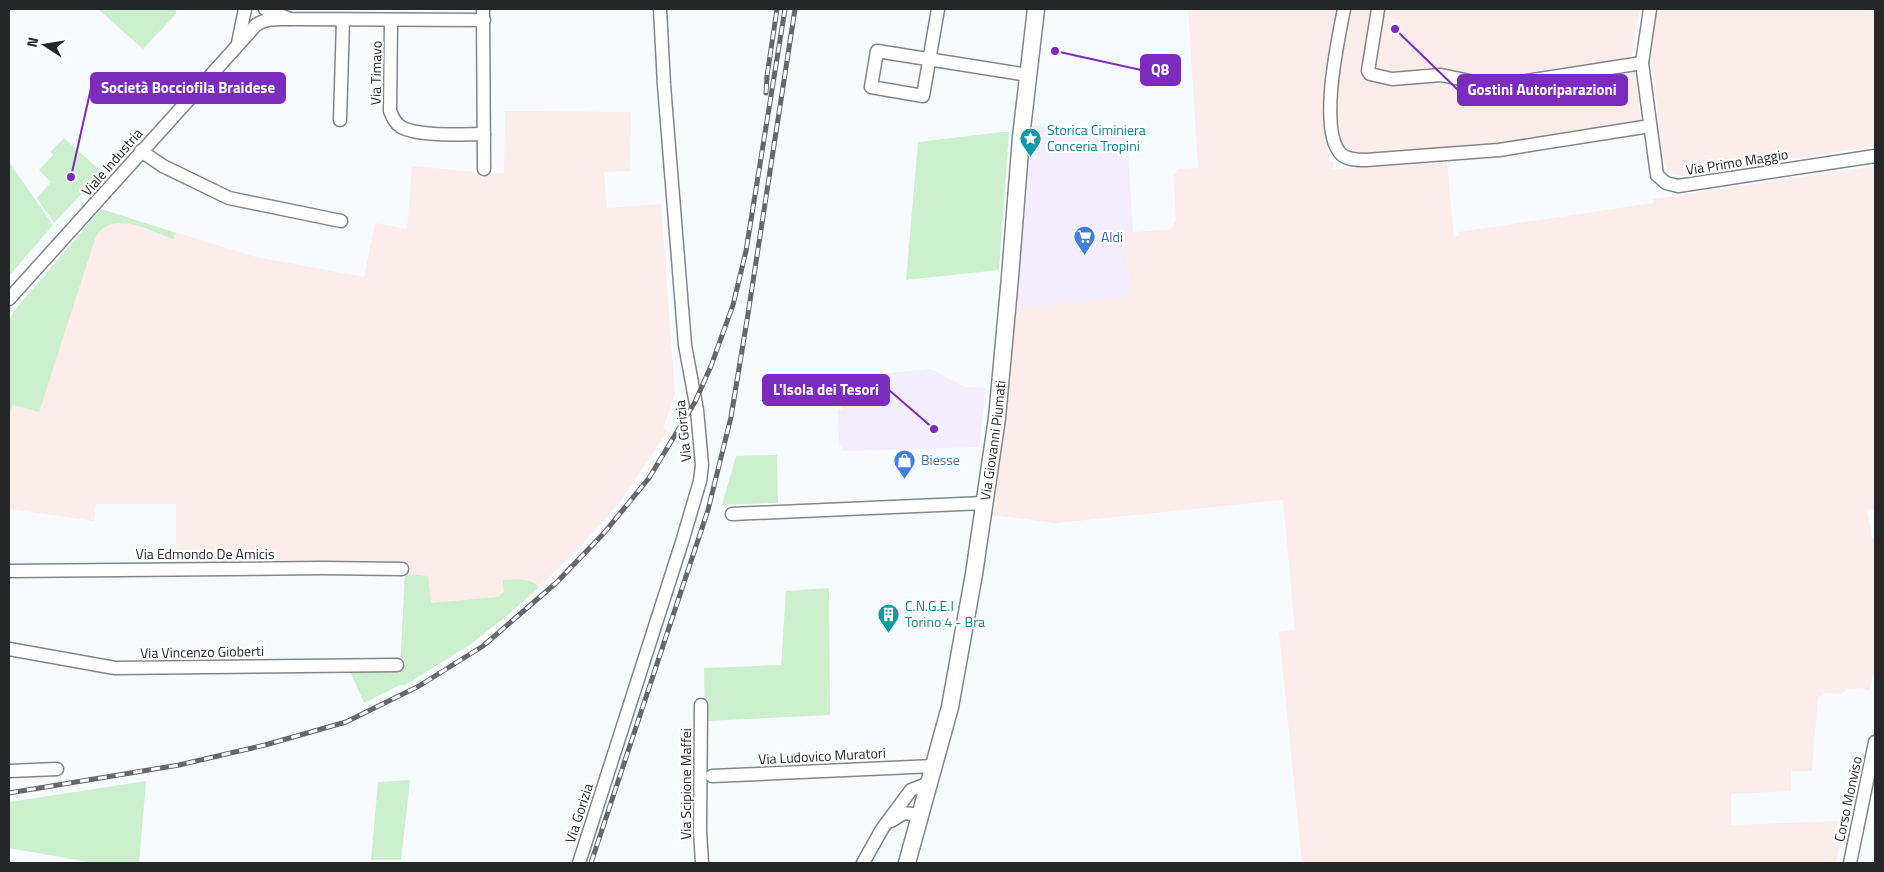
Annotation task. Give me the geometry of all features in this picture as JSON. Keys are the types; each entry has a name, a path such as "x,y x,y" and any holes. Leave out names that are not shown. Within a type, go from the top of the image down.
{"street":[{"name":"Viale Industria","path":"237,45 245,9"},
{"path":"265,9 290,19"},
{"name":"Via Gorizia","path":"578,863 682,542 700,481 702,465 697,410 685,345 664,85 660,9"},
{"path":"938,9 930,58 923,96 871,87 877,51 930,58 1028,74"},
{"name":"Via Giovanni Piumati","path":"908,863 958,672 997,418 1028,74 1036,9"},
{"path":"1344,9 1330,102 1332,139 1337,149 1346,158 1360,160 1499,150 1650,126"},
{"path":"1378,9 1368,71 1370,74 1392,79 1441,75 1494,86 1642,63"},
{"name":"Via Primo Maggio","path":"1650,9 1642,63 1656,175 1666,183 1678,186 1875,156"},
{"name":"Viale Industria","path":"9,298 237,45 262,21 290,19 391,20 483,14"},
{"path":"483,14 484,169"},
{"path":"340,120 342,20"},
{"name":"Via Timavo","path":"391,20 390,111 394,121 400,126 418,132 484,134"},
{"path":"141,151 163,166 229,198 342,221"},
{"path":"732,514 984,503"},
{"name":"Via Edmondo De Amicis","path":"9,571 402,569"},
{"name":"Via Vincenzo Gioberti","path":"9,649 115,668 397,665"},
{"name":"Via Scipione Maffei","path":"701,705 700,831 702,863"},
{"name":"Corso Monviso","path":"1850,863 1875,742"},
{"name":"Via Ludovico Muratori","path":"712,776 934,766"},
{"path":"9,771 58,769"},
{"path":"863,863 911,790 929,782"},
{"path":"887,824 904,813 920,815"}],"shaded area":[{"path":"1188,9 1340,9 1325,100 1325,131 1330,161 1333,161 1333,169 1447,163 1454,237 1459,236 1459,232 1653,203 1653,199 1875,166 1875,509 1867,510 1872,538 1875,538 1875,664 1870,690 1860,688 1847,689 1841,694 1826,693 1818,697 1812,771 1791,771 1791,791 1731,794 1731,825 1838,821 1836,829 1842,834 1836,863 1302,863 1279,632 1295,630 1283,500 1056,523 992,515 1014,341 1015,308 1130,297 1126,233 1171,229 1176,221 1174,176 1178,169 1198,168"},
{"path":"1348,9 1640,9 1631,58 1636,73 1641,122 1497,146 1369,155 1355,152 1348,148 1338,134 1336,113 1336,79"},
{"path":"1658,9 1875,9 1875,146 1682,176 1673,174 1664,163 1650,50"},
{"path":"505,111 631,112 630,171 604,172 607,208 661,204 675,394 663,428 668,431 619,503 579,548 510,613 471,644 405,685 400,685 405,564 176,565 176,504 96,504 94,521 9,509 9,320 15,310 101,209 252,256 364,277 375,223 407,229 412,166 482,174 504,173"},
{"path":"1028,125 1124,133 1124,148 1128,149 1133,232 1126,234 1130,297 1015,308"},
{"path":"930,369 965,387 986,388 979,447 843,451 839,442 838,409 842,409 841,378"}],"green space":[{"path":"98,9 176,9 176,14 143,49"},
{"path":"1009,132 999,270 906,280 918,142"},
{"path":"64,138 102,172 54,223 37,198 51,182 39,170 53,155 50,152"},
{"path":"9,162 53,225 9,276"},
{"path":"101,209 176,233 173,239 143,227 122,223 112,224 103,228 96,236 39,412 13,405 9,413 9,320 15,310"},
{"path":"777,455 778,503 722,505 736,456"},
{"path":"405,574 428,576 431,603 498,597 504,592 503,580 527,580 539,587 471,644 405,685 400,685 364,703 351,673 356,670 400,670"},
{"path":"829,588 830,715 705,721 704,668 781,665 786,591"},
{"path":"410,780 401,860 371,860 378,782"},
{"path":"146,781 139,863 94,863 9,848 9,802"}],"railway":[{"path":"766,93 777,9"},
{"path":"9,793 179,765 265,745 346,722 419,686 483,646 556,583 604,533 649,478 695,402 711,366 733,305 746,251 785,9"},
{"path":"591,863 708,510 731,417 795,9"}],"place":[{"name":"Gostini Autoriparazioni","path":"1395,29"},
{"name":"Q8","path":"1055,51"},
{"name":"Storica Ciminiera Conceria Tropini","path":"1031,157"},
{"name":"Società Bocciofila Braidese","path":"71,177"},
{"name":"Aldi","path":"1085,256"},
{"name":"L'Isola dei Tesori","path":"934,429"},
{"name":"Biesse","path":"905,479"},
{"name":"C.N.G.E.I Torino 4 - Bra","path":"889,633"}]}
